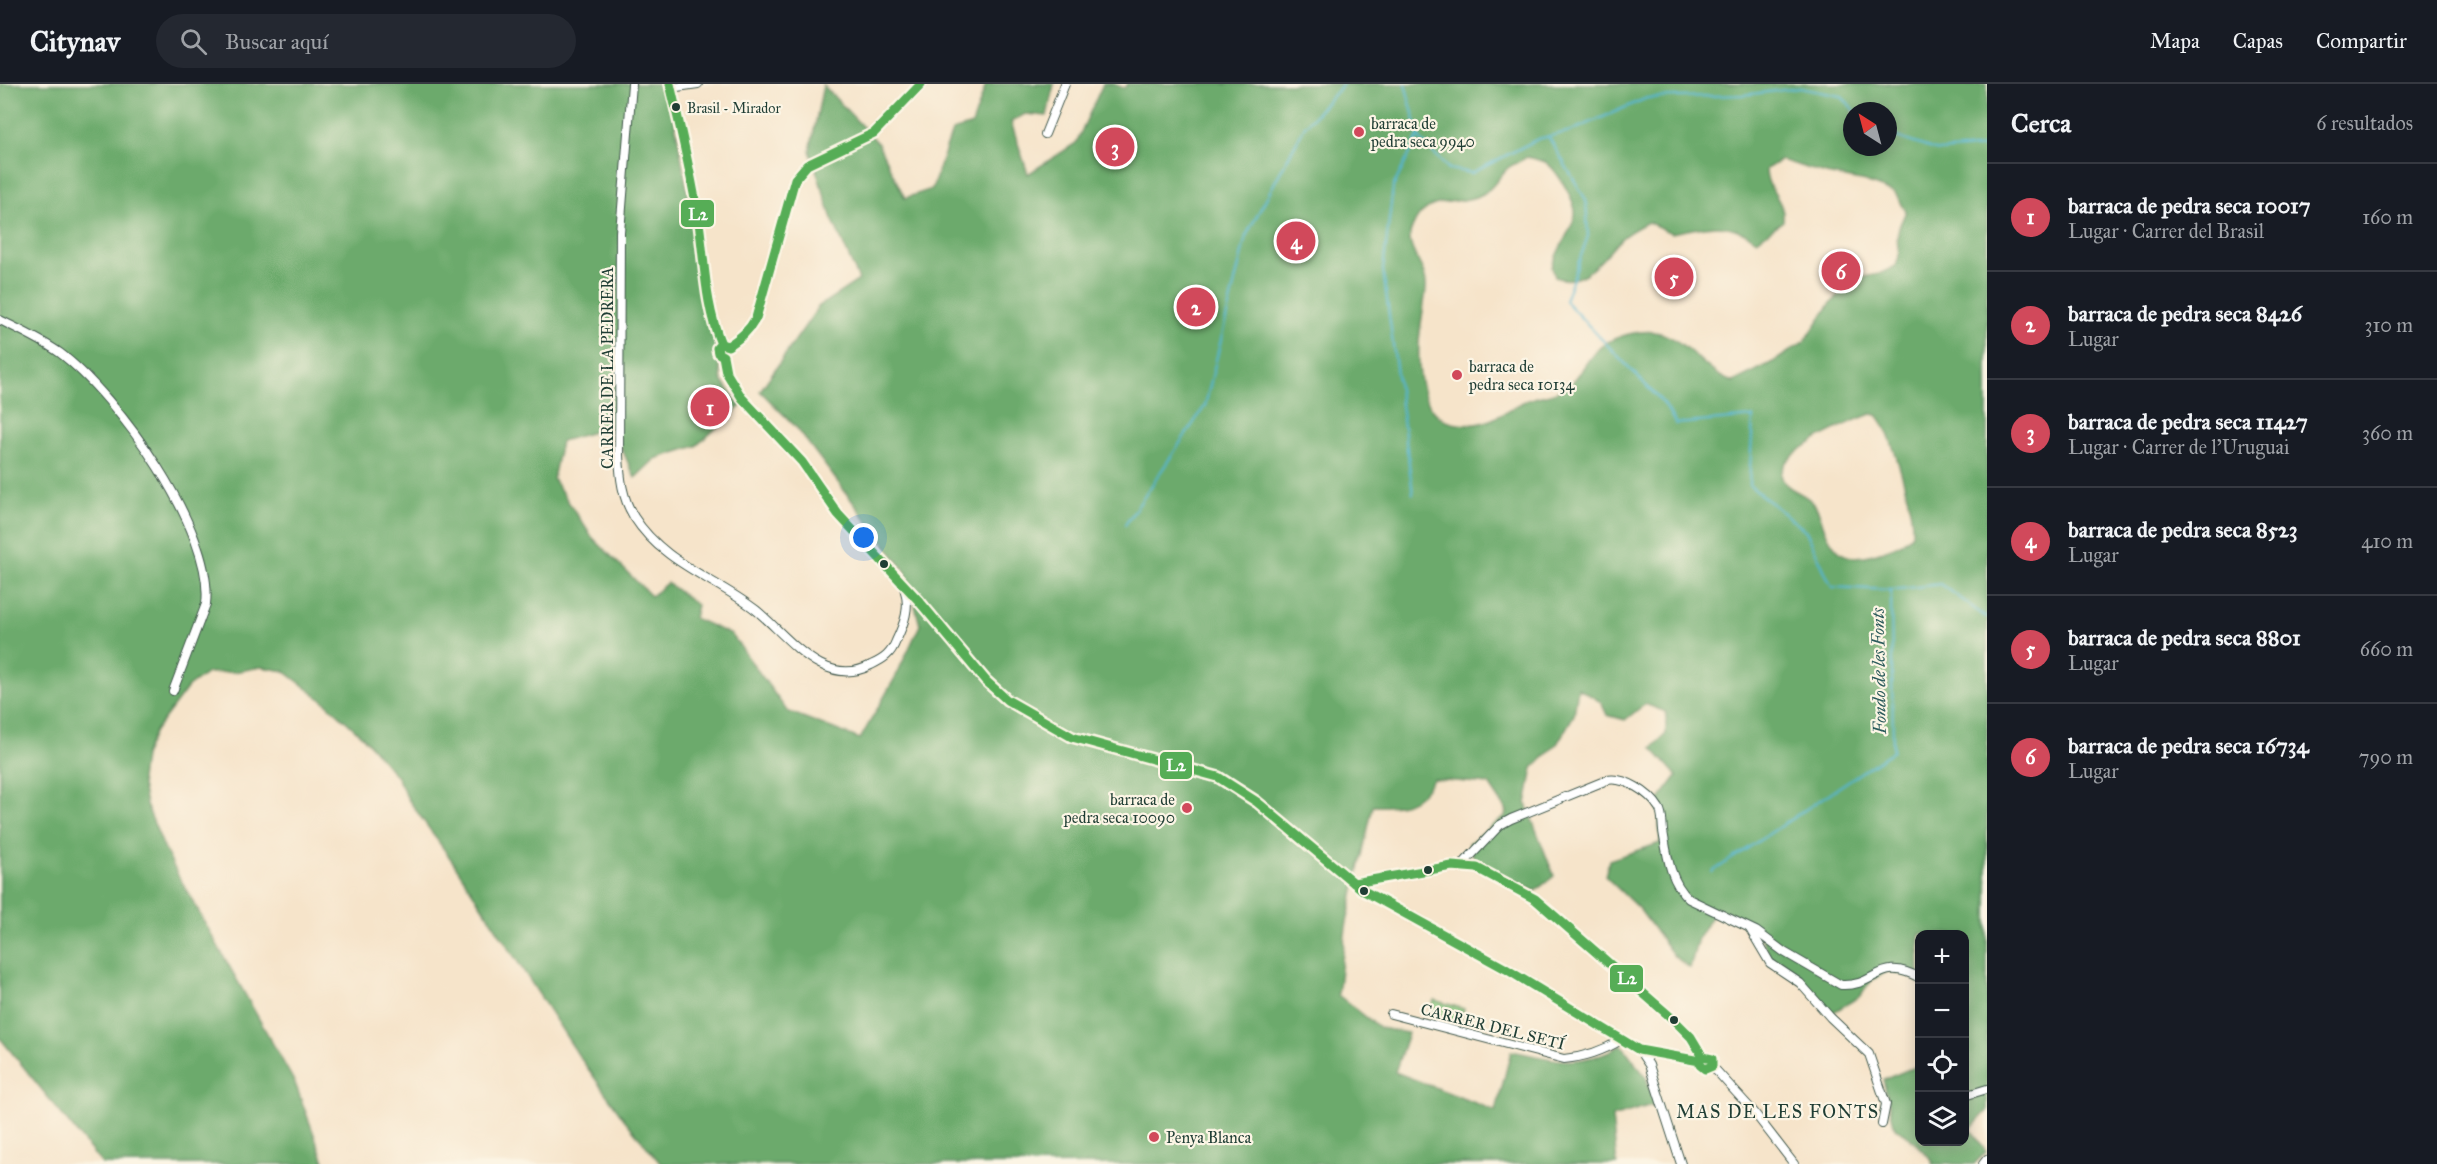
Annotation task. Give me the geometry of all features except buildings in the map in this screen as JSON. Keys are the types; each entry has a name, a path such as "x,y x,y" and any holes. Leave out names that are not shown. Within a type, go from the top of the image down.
{"street":[{"name":"CARRER DE LA PEDRERA","path":"632,84 620,232 619,455 623,492 634,516 658,546 683,565 756,611 811,660 834,669 853,671 865,669 889,655 903,625 907,608 904,587"},
{"path":"698,84 670,86 699,223 703,265 713,324 724,345"},
{"path":"921,84 874,133 807,165 795,178 756,318 747,333 717,350 723,356 726,372 742,398 802,462 838,514 939,624 986,681 1007,700 1072,737 1218,777 1257,802 1354,882 1380,900 1559,1000 1621,1040 1640,1050 1702,1059 1710,1058 1712,1066 1753,1111 1794,1164"},
{"path":"1045,134 1065,84"},
{"path":"0,320 59,352 74,365 139,436 178,503 206,573 208,591 206,604 173,691"},
{"path":"1460,867 1475,848 1505,822 1607,780 1622,780 1634,785 1659,807 1673,877 1682,893 1702,907 1749,928 1830,981 1841,985 1851,986 1886,969 1904,970 1915,976"},
{"path":"1354,882 1452,866 1477,868 1535,899 1674,1020 1691,1037 1702,1059"},
{"path":"1749,928 1770,963 1800,984 1830,1017 1869,1054 1886,1104 1882,1124"},
{"name":"CARRER DEL SETÍ","path":"1391,1014 1564,1059 1583,1057 1608,1048 1621,1040"},
{"path":"1640,1050 1649,1065 1681,1164"},
{"path":"1969,1095 1987,1089"},
{"path":"1983,1164 1987,1159"}],"green space":[{"path":"0,84 668,84 722,381 741,406 696,446 655,459 635,478 612,427 561,441 553,479 592,537 651,596 667,583 697,605 694,618 732,635 787,711 860,739 896,676 920,625 906,572 796,427 760,391 819,306 859,280 831,216 810,151 823,85 877,142 905,198 932,189 952,131 972,125 986,84 1054,84 1047,116 1025,114 1011,122 1028,174 1076,143 1103,84 1113,84 1124,88 1128,84 1987,84 1987,1111 1971,1129 1986,1152 1974,1164 1932,1164 1933,1161 1918,1146 1969,1146 1969,930 1915,930 1915,980 1888,971 1872,980 1859,997 1832,1013 1802,982 1772,962 1756,926 1716,908 1698,938 1690,968 1674,956 1640,910 1605,876 1609,860 1660,843 1658,801 1677,776 1652,748 1666,734 1666,712 1645,704 1625,720 1607,715 1601,702 1578,688 1574,715 1557,744 1533,768 1526,804 1554,876 1535,891 1475,862 1469,843 1505,816 1507,811 1489,784 1433,779 1421,794 1408,803 1373,806 1346,927 1338,995 1380,1028 1408,1033 1395,1072 1496,1111 1511,1051 1555,1059 1579,1060 1606,1053 1622,1045 1646,1077 1655,1104 1612,1117 1617,1164 661,1164 624,1119 579,1056 453,862 408,799 397,777 363,737 325,702 284,671 261,667 234,672 207,673 188,687 155,731 144,756 141,780 146,804 165,850 295,1083 325,1164 102,1164 0,1038","holes":["1527,157 1545,162 1555,171 1565,186 1575,210 1573,221 1552,267 1555,277 1566,279 1585,274 1601,261 1623,237 1648,222 1671,233 1705,227 1725,227 1745,233 1757,240 1783,221 1781,207 1769,183 1766,169 1781,160 1826,174 1865,182 1895,193 1906,211 1897,238 1899,256 1896,266 1879,274 1859,278 1831,303 1804,342 1775,361 1733,382 1710,369 1679,342 1668,336 1655,332 1641,332 1617,338 1600,347 1576,378 1563,389 1527,400 1488,421 1459,424 1445,420 1435,412 1422,388 1419,343 1426,281 1412,248 1410,233 1421,213 1437,204 1474,198 1483,194 1508,168","1871,414 1877,415 1883,424 1895,454 1906,490 1912,534 1902,543 1889,549 1851,557 1838,551 1828,536 1814,504 1790,488 1781,474 1784,465 1794,454 1826,434"]},
{"path":"1434,1000 1464,1009 1459,1023 1430,1014"},
{"path":"1915,1067 1915,1143 1905,1133 1895,1128 1883,1080"}],"waterway":[{"path":"1125,525 1205,406 1246,236 1305,126 1343,84"},
{"path":"1405,84 1420,139 1449,169 1472,173 1538,139 1571,131 1647,98 1743,95 1800,88 1841,96 1847,102"},
{"name":"Fondo de les Fonts","path":"1548,136 1586,200 1588,236 1565,301 1664,404 1676,424 1753,417 1749,485 1806,531 1832,587 1891,590 1893,751 1712,872"},
{"path":"1413,494 1383,270 1393,187 1418,137"},
{"path":"1897,137 1938,151 1987,147"},
{"path":"1891,590 1941,584 1987,618"}],"transit line":[{"name":"L2","path":"670,84 693,188 709,299 721,344"},
{"name":"L2","path":"721,344 728,346 747,330 756,318 795,179 807,165 874,133 921,84"},
{"name":"L2","path":"721,344 717,348 718,353 723,356 726,372 742,398 802,462 838,514 918,600 986,681 1007,700 1072,737 1218,777 1257,802 1354,883"},
{"name":"L2","path":"1452,866 1477,868 1535,899 1674,1020 1691,1037 1703,1057 1712,1059 1712,1066 1705,1069 1700,1065 1700,1061 1639,1050 1506,969 1364,891 1354,883 1452,866"}],"place":[{"name":"Brasil - Mirador","path":"676,107"},
{"name":"barraca de pedra seca 9940","path":"1359,132"},
{"name":"barraca de pedra seca 11427","path":"1115,147"},
{"name":"barraca de pedra seca 8523","path":"1296,241"},
{"name":"barraca de pedra seca 16734","path":"1841,271"},
{"name":"barraca de pedra seca 8801","path":"1674,277"},
{"name":"barraca de pedra seca 8426","path":"1196,307"},
{"name":"barraca de pedra seca 10134","path":"1457,375"},
{"name":"barraca de pedra seca 10017","path":"710,407"},
{"name":"barraca de pedra seca 10090","path":"1187,808"},
{"name":"Penya Blanca","path":"1154,1137"}],"district":[{"name":"MAS DE LES FONTS","path":"1778,1112"}]}
